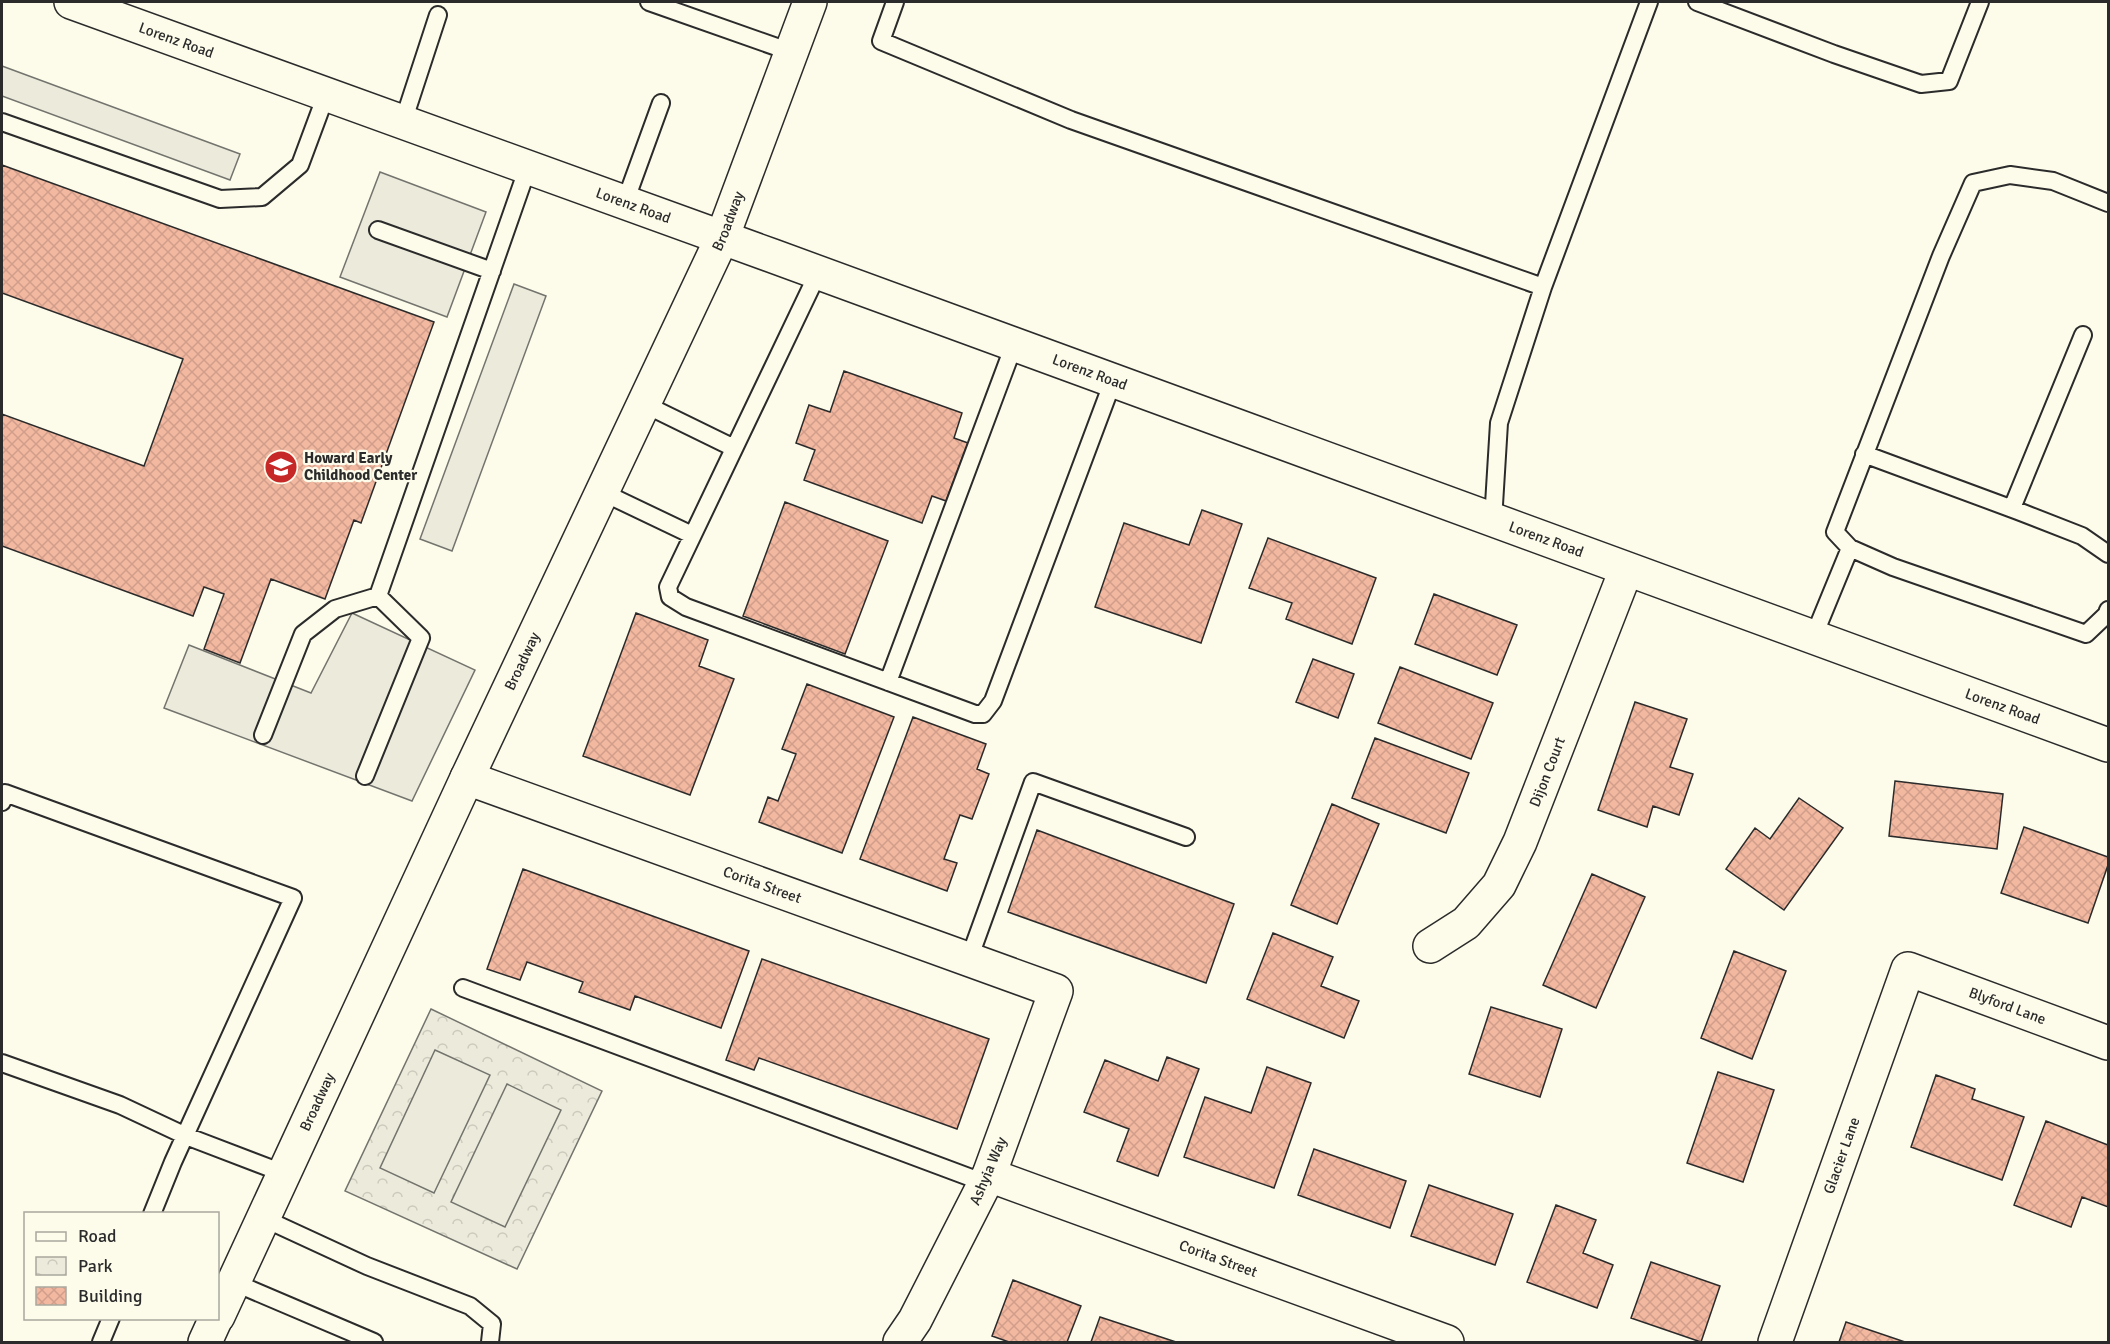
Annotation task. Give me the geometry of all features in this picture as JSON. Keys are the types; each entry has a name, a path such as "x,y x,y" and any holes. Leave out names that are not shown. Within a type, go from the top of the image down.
{"street":[{"name":"Lorenz Road","path":"71,2 625,202 2109,745"},
{"name":"Broadway","path":"219,1313 467,778 722,238 810,2"},
{"name":"Dijon Court","path":"1430,946 1466,923 1499,885 1520,842 1626,570"},
{"name":"Corita Street","path":"467,778 1056,991"},
{"name":"Blyford Lane","path":"1908,969 2109,1042"},
{"name":"Glacier Lane","path":"1774,1342 1908,969"},
{"name":"Ashyia Way","path":"900,1342 915,1320 987,1179 1056,991"},
{"name":"Corita Street","path":"987,1179 1447,1342"},
{"name":"Broadway","path":"205,1342 216,1320"}],"lane":[{"path":"649,2 791,52"},
{"path":"895,2 881,41 1071,120 1543,287"},
{"path":"1493,521 1499,423 1543,287 1649,2"},
{"path":"1697,2 1921,84 1949,81 1980,2"},
{"path":"403,122 438,15"},
{"path":"2,122 220,199 262,197 300,165 326,95"},
{"path":"625,202 661,104"},
{"path":"378,596 528,167"},
{"path":"2109,203 2053,181 2010,175 1973,183 1941,256 1835,532 1850,548 1921,578 2086,634 2109,610"},
{"path":"378,230 492,271"},
{"path":"818,273 668,587 670,597 686,607 975,714 983,714 993,701 1113,381"},
{"path":"2012,508 2083,335"},
{"path":"888,682 1014,345"},
{"path":"644,404 734,448"},
{"path":"1864,454 2082,536 2109,554"},
{"path":"602,492 692,535"},
{"path":"1813,638 1850,548"},
{"path":"262,735 303,634 334,609 378,596"},
{"path":"365,776 421,638 378,596"},
{"path":"969,959 1033,782 1186,837"},
{"path":"2,802 5,793 293,898 173,1162 153,1212"},
{"path":"463,988 987,1179"},
{"path":"2,1063 120,1105 186,1136 284,1173"},
{"path":"263,1218 367,1266 470,1306 492,1324 489,1342"},
{"path":"233,1282 374,1342"},
{"path":"101,1342 110,1320"}],"green space":[{"path":"431,1009 602,1091 517,1269 345,1191"},
{"path":"435,1050 490,1075 434,1193 380,1168"},
{"path":"507,1084 561,1110 505,1227 451,1202"}],"shaded area":[{"path":"2,66 240,154 230,180 2,96"},
{"path":"380,172 486,212 447,317 340,277"},
{"path":"514,284 546,296 452,551 420,539"},
{"path":"352,613 475,670 412,801 164,708 189,645 311,693"}],"building":[{"path":"2,165 434,322 361,523 354,520 325,599 271,579 240,663 204,649 224,594 204,587 193,616 2,546 2,414 144,466 183,359 2,293"},
{"path":"844,371 962,413 954,438 968,443 946,501 932,496 922,523 804,480 815,450 796,443 809,405 830,412"},
{"path":"785,502 888,541 845,654 743,616"},
{"path":"1202,510 1242,524 1201,643 1095,607 1124,523 1189,545"},
{"path":"1268,538 1376,578 1352,644 1286,619 1292,603 1249,588"},
{"path":"1434,594 1517,625 1497,675 1415,644"},
{"path":"636,613 708,640 699,666 734,679 690,795 583,756"},
{"path":"1313,659 1354,674 1338,718 1296,702"},
{"path":"1400,667 1493,703 1471,759 1378,723"},
{"path":"807,684 894,717 842,853 759,822 768,797 778,801 796,754 782,749"},
{"path":"1635,702 1687,719 1670,767 1693,774 1679,815 1653,806 1647,827 1598,810"},
{"path":"913,717 986,744 977,769 989,774 972,819 960,815 944,859 957,863 947,891 860,859"},
{"path":"1375,738 1469,773 1446,833 1352,798"},
{"path":"1895,781 2003,794 1997,849 1889,836"},
{"path":"1799,798 1843,828 1784,910 1726,869 1755,828 1770,839"},
{"path":"1332,804 1379,824 1337,924 1291,905"},
{"path":"2024,827 2108,857 2108,865 2088,923 2001,893"},
{"path":"1037,830 1234,904 1206,983 1008,912"},
{"path":"523,869 749,951 721,1028 635,996 630,1010 579,992 583,982 527,962 520,980 487,969"},
{"path":"1592,874 1645,897 1596,1008 1543,985"},
{"path":"1273,933 1333,957 1321,986 1359,1001 1344,1038 1247,999"},
{"path":"1734,951 1786,971 1752,1059 1701,1038"},
{"path":"762,959 989,1039 957,1129 759,1058 754,1070 726,1060"},
{"path":"1491,1007 1562,1029 1540,1097 1469,1074"},
{"path":"1167,1057 1199,1069 1158,1176 1117,1161 1129,1129 1084,1112 1105,1060 1158,1081"},
{"path":"1267,1067 1311,1083 1274,1188 1184,1157 1205,1097 1251,1113"},
{"path":"1718,1072 1774,1090 1743,1182 1687,1163"},
{"path":"1936,1075 1975,1089 1972,1099 2024,1117 2002,1180 1911,1147"},
{"path":"2046,1121 2108,1145 2108,1207 2082,1197 2071,1227 2014,1205"},
{"path":"1314,1149 1406,1181 1390,1228 1298,1195"},
{"path":"1429,1185 1513,1214 1495,1265 1411,1236"},
{"path":"1556,1205 1596,1220 1583,1253 1613,1265 1597,1308 1527,1282"},
{"path":"1651,1262 1720,1286 1701,1342 1631,1318"},
{"path":"1013,1280 1081,1306 1067,1342 1009,1342 992,1336"},
{"path":"1100,1317 1176,1342 1091,1342"},
{"path":"1846,1322 1905,1342 1839,1342"}],"place":[{"name":"Howard Early Childhood Center","path":"281,467"}]}
